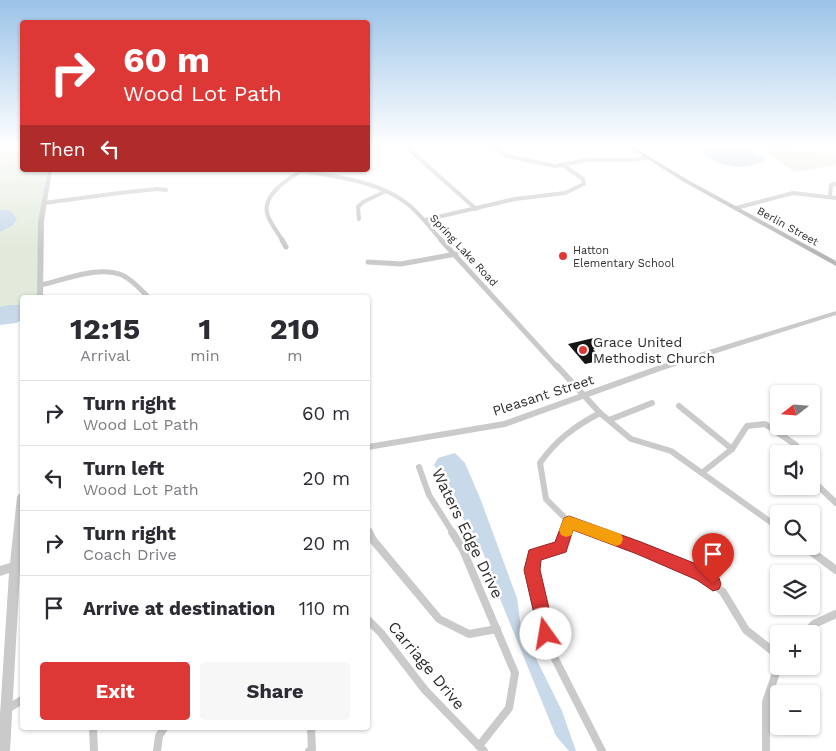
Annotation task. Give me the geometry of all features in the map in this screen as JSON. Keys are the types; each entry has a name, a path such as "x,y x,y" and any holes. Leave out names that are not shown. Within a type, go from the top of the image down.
{"main road":[{"name":"Berlin Street","path":"686,180 836,264"}],"street":[{"path":"40,295 41,221 48,180"},
{"path":"286,247 267,214 266,208 268,201 288,180"},
{"name":"Spring Lake Road","path":"351,180 366,183 386,191 409,205 425,220 600,413 630,439 671,451 770,521"},
{"path":"443,180 476,209"},
{"path":"425,220 579,189 584,184 583,180"},
{"path":"830,197 831,185 836,184"},
{"path":"44,203 148,190 166,190"},
{"path":"359,218 358,207 363,202 386,191"},
{"path":"736,208 793,194 836,198"},
{"path":"368,262 380,265 396,265 456,254"},
{"path":"41,285 91,274 108,273 121,275 145,295"},
{"name":"Pleasant Street","path":"370,447 505,424 585,397 660,368 836,313"},
{"path":"608,420 652,403"},
{"path":"679,406 732,449"},
{"path":"600,413 579,424 552,444 540,463 546,499 569,522 703,575 723,592 746,630 770,649"},
{"path":"703,472 732,449 747,426 765,424 796,445"},
{"name":"Waters Edge Drive","path":"419,467 429,495 463,550 515,674 509,708 481,749"},
{"path":"820,488 836,503"},
{"path":"569,522 560,547 534,555 532,570 550,649 602,751"},
{"path":"370,535 439,620 469,634 497,629"},
{"path":"4,751 5,710 20,542"},
{"path":"816,555 836,570"},
{"path":"0,571 19,565"},
{"path":"813,625 836,614"},
{"name":"Carriage Drive","path":"370,622 382,633 425,690 481,749"},
{"path":"766,751 766,702 775,675"},
{"path":"5,710 20,701"},
{"path":"93,730 94,751"},
{"path":"158,751 159,736 163,730"},
{"path":"311,730 312,750"}],"green space":[{"path":"0,180 46,180 38,238 40,267 38,295 20,295 20,308 0,312"}],"water":[{"path":"0,210 11,211 17,219 12,226 0,232"},
{"path":"20,305 20,321 0,325 0,307"},
{"path":"455,453 465,463 480,498 517,598 521,628 562,711 576,751 569,751 556,736 496,589 483,552 450,497 443,477 434,465 438,458"}],"building":[{"name":"Grace United Methodist Church","path":"598,337 606,346 593,349 603,360 585,364 568,344"}],"slow traffic":[{"path":"566,530 569,522 616,539"}],"place":[{"name":"Hatton Elementary School","path":"563,256"},
{"name":"Grace United Methodist Church","path":"583,350"}],"route":[{"path":"546,634 532,570 534,555 560,547 569,522 703,575 713,584"}]}
